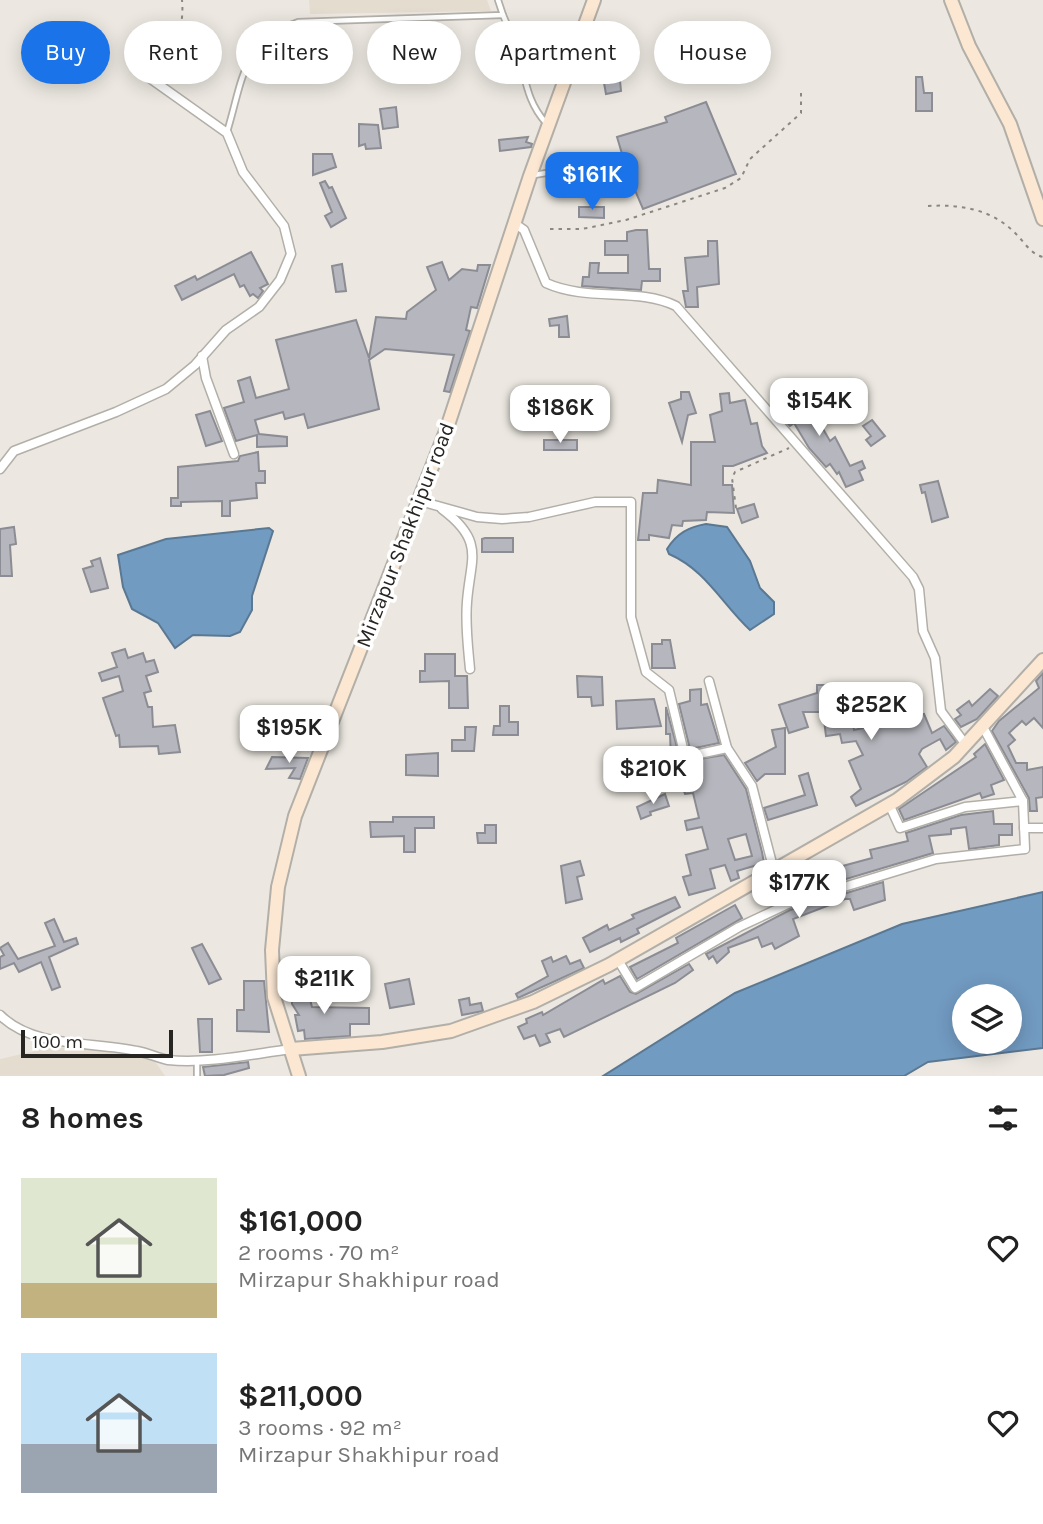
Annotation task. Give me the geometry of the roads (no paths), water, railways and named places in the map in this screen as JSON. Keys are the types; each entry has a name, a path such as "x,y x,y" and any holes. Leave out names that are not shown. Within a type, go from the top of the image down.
{"main road":[{"name":"Mirzapur Shakhipur road","path":"298,1076 274,997 272,950 278,887 295,816 420,501 530,176 594,0"},
{"path":"951,0 969,46 1010,124 1043,219"},
{"path":"291,1049 382,1042 451,1031 533,1002 618,960 889,804 936,772 984,727 1043,660"}],"street":[{"path":"0,469 14,451 116,412 166,389 226,330 259,307 280,280 291,254 284,226 243,172 227,133 158,84"},
{"path":"514,223 524,230 546,283 557,288 610,297 654,297 676,306 913,577 919,589 923,631 935,658 941,711 966,745"},
{"path":"202,356 206,378 234,454"},
{"path":"420,501 477,517 502,519 529,517 595,502 631,502 631,617 646,672 670,690 685,757 727,748"},
{"path":"437,506 465,532 473,551 474,562 467,601 470,669"},
{"path":"709,681 727,748 752,786 774,871"},
{"path":"618,960 635,988 763,914 899,868 966,854 1025,849 1023,801 984,727"},
{"path":"889,804 900,828 965,807 1023,801"},
{"path":"1024,828 1043,828"},
{"path":"0,1015 17,1029 38,1037 138,1051 168,1060 291,1049"}],"lane":[{"path":"498,0 519,56 527,92 536,111 548,125"},
{"path":"227,133 250,55 278,29 298,22 503,15"},
{"path":"530,176 620,161"},
{"path":"197,1059 197,1076"}],"water":[{"path":"706,524 727,527 750,561 760,588 774,602 774,614 750,630 704,578 669,554 667,549 679,535"},
{"path":"269,528 273,531 252,596 252,610 240,632 230,636 193,635 175,648 158,623 132,609 123,587 118,555 166,539"},
{"path":"1043,892 1043,1048 1022,1051 1022,984 952,984 952,1054 994,1054 928,1062 904,1076 603,1076 735,993 902,924"}]}
